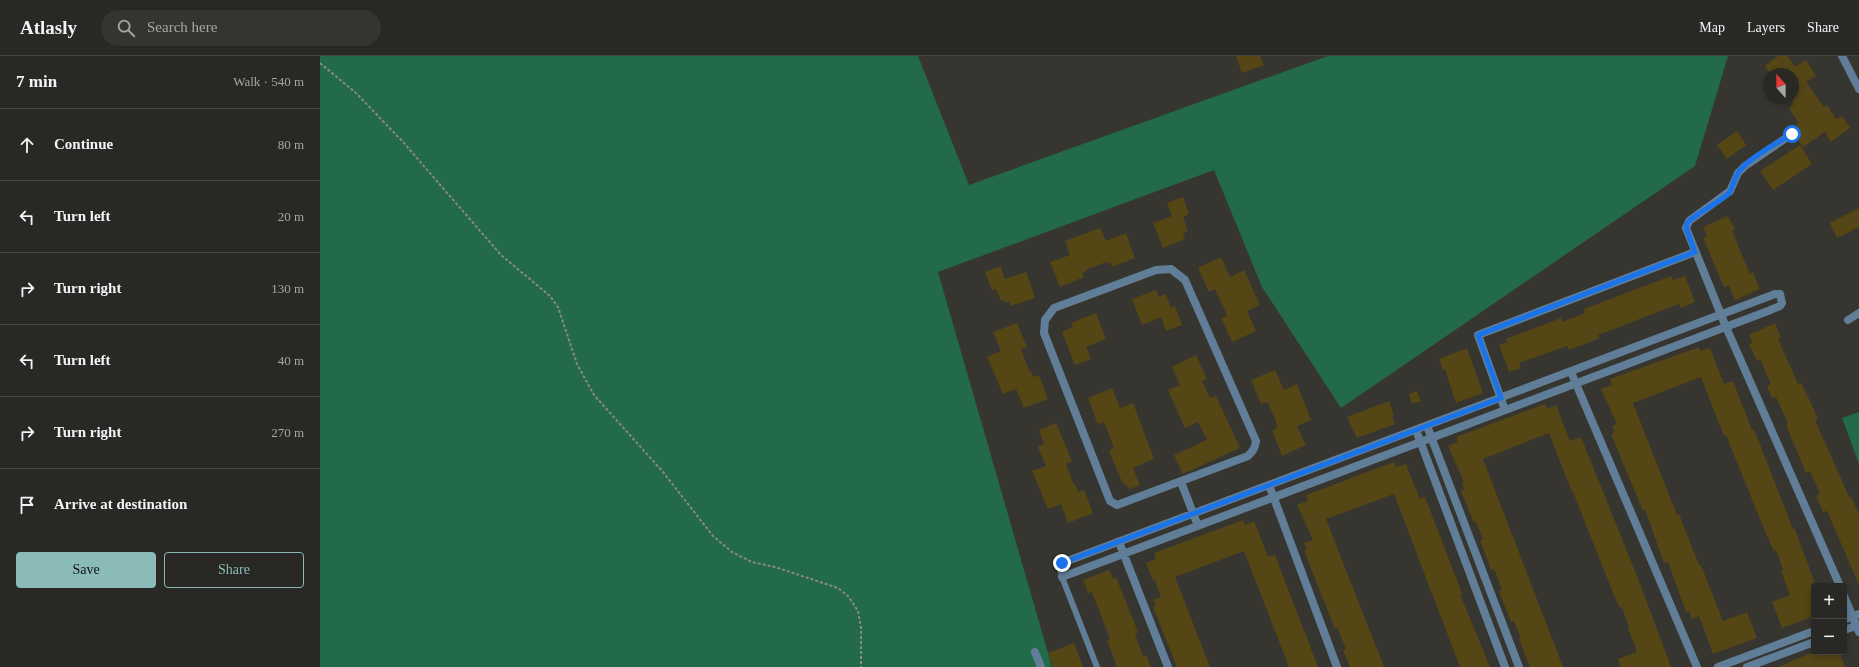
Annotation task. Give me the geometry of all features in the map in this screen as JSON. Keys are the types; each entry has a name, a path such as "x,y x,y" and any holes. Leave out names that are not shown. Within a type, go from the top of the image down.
{"street":[{"path":"1842,56 1859,89"},
{"path":"1792,134 1745,166 1738,173 1734,181 1733,188 1687,223 1686,228 1726,327 1839,583"},
{"path":"1505,410 1478,335 1695,252"},
{"path":"1170,269 1185,280 1256,441 1254,449 1248,456 1181,482 1119,505 1110,501 1044,333 1045,320 1054,308 1156,270 1170,269"},
{"path":"1062,563 1775,294 1780,294 1782,298 1782,303 1780,306 1726,327 1062,577"},
{"path":"1848,320 1859,313"},
{"path":"1571,372 1697,667"},
{"path":"1428,426 1431,438 1519,667"},
{"path":"1416,430 1505,667"},
{"path":"1181,482 1198,526"},
{"path":"1269,485 1337,667"},
{"path":"1119,542 1168,667"},
{"path":"1847,601 1856,615 1858,627 1847,629"},
{"path":"1846,619 1856,615"},
{"path":"1718,667 1811,632"},
{"path":"1747,667 1811,643"},
{"path":"1035,652 1041,667"}],"lane":[{"path":"1062,563 1060,568 1062,577 1096,667"}],"path":[{"path":"320,63 356,93 403,142 501,255 550,296 558,307 577,364 594,395 663,472 714,536 732,552 752,562 775,567 838,588 848,596 858,611 861,628 860,667"}],"green space":[{"path":"320,56 918,56 969,185 1328,56 1728,56 1695,166 1341,408 1262,287 1214,170 938,272 1052,667 320,667"},
{"path":"1859,412 1859,464 1842,418"}],"building":[{"path":"1236,56 1260,56 1264,65 1242,73"},
{"path":"1778,56 1788,56 1795,67 1806,60 1816,76 1806,82 1824,107 1827,105 1836,119 1842,116 1850,128 1831,142 1825,132 1803,147 1796,137 1797,131 1791,129 1799,123 1789,108 1793,104 1799,104 1799,68 1766,68 1765,66"},
{"path":"1737,131 1746,145 1727,159 1717,145"},
{"path":"1800,145 1812,164 1773,190 1760,171"},
{"path":"1183,197 1189,214 1183,217 1188,231 1183,233 1185,239 1163,248 1153,223 1172,216 1167,203"},
{"path":"1859,208 1859,227 1837,238 1830,223"},
{"path":"1728,216 1735,230 1732,231 1750,274 1753,272 1760,289 1735,300 1729,286 1724,287 1703,238 1707,236 1703,227"},
{"path":"1100,228 1106,241 1126,233 1135,258 1112,267 1110,262 1107,264 1106,262 1086,270 1087,271 1082,273 1084,277 1060,287 1050,262 1070,255 1065,241"},
{"path":"1221,257 1230,277 1244,270 1260,305 1247,311 1256,331 1232,342 1221,318 1227,316 1224,308 1215,289 1209,292 1198,268"},
{"path":"1001,266 1005,279 1026,272 1035,298 1011,306 1009,301 1005,303 1004,300 1001,301 996,289 992,290 985,272"},
{"path":"1671,276 1673,280 1685,276 1695,302 1681,308 1679,304 1598,335 1600,338 1569,350 1567,346 1519,363 1521,368 1509,372 1499,345 1508,342 1506,339 1561,318 1562,322 1585,313 1584,309"},
{"path":"1156,290 1159,297 1166,294 1171,308 1175,306 1182,325 1166,331 1161,317 1142,325 1132,299"},
{"path":"1096,313 1106,339 1086,347 1091,359 1075,365 1062,332 1073,327 1071,323"},
{"path":"1017,323 1027,347 1021,349 1029,370 1033,377 1039,375 1048,399 1024,408 1016,389 1003,394 987,357 1001,351 993,332"},
{"path":"1775,323 1781,337 1778,339 1798,384 1801,383 1811,403 1818,419 1815,420 1849,497 1851,496 1859,514 1859,585 1827,511 1823,512 1816,496 1820,494 1810,471 1806,473 1786,425 1788,424 1776,397 1772,398 1767,386 1771,384 1760,359 1757,361 1749,344 1753,343 1749,335"},
{"path":"1699,347 1700,351 1710,348 1724,384 1733,381 1752,430 1754,429 1793,529 1795,529 1815,583 1811,583 1811,617 1782,628 1772,602 1790,595 1781,571 1783,570 1776,550 1774,551 1766,534 1726,435 1724,436 1701,377 1633,403 1677,515 1679,514 1723,621 1747,612 1757,638 1713,654 1699,616 1692,619 1689,611 1686,612 1668,562 1664,563 1645,510 1643,511 1611,434 1615,432 1612,426 1617,424 1601,389 1612,385 1610,379"},
{"path":"1467,348 1483,393 1456,403 1445,369 1443,370 1439,359"},
{"path":"1196,355 1207,379 1202,381 1210,398 1216,396 1240,448 1183,474 1174,455 1207,440 1198,422 1185,428 1168,390 1180,385 1172,367"},
{"path":"1275,370 1284,390 1297,384 1311,420 1297,426 1306,445 1282,456 1272,431 1277,428 1276,421 1267,402 1261,404 1251,380"},
{"path":"1112,388 1120,408 1133,403 1154,459 1133,468 1140,485 1130,489 1122,482 1109,451 1114,448 1104,422 1098,425 1088,398"},
{"path":"1417,391 1421,401 1412,404 1409,394"},
{"path":"1389,401 1394,415 1392,416 1395,424 1357,438 1347,417"},
{"path":"1545,404 1547,409 1556,405 1570,441 1581,437 1641,586 1671,667 1621,667 1618,659 1637,652 1622,607 1620,608 1613,593 1549,433 1483,459 1563,667 1530,667 1519,639 1521,638 1514,621 1511,622 1499,591 1502,590 1494,569 1491,570 1480,540 1483,539 1476,522 1474,523 1461,491 1464,489 1462,483 1464,482 1448,446 1458,442 1456,437"},
{"path":"1056,423 1072,461 1066,464 1074,485 1075,484 1078,492 1084,490 1093,513 1068,523 1061,504 1048,509 1032,471 1046,466 1038,447 1044,444 1039,430"},
{"path":"1394,462 1396,467 1406,464 1420,499 1425,497 1462,593 1460,594 1490,667 1460,667 1394,494 1326,519 1384,667 1350,667 1343,650 1346,649 1337,627 1335,629 1304,551 1307,549 1304,543 1313,540 1297,505 1308,501 1306,495"},
{"path":"1243,520 1245,525 1254,521 1268,557 1275,555 1318,667 1289,667 1244,551 1175,577 1210,667 1177,667 1153,607 1156,606 1153,600 1161,597 1155,580 1153,581 1146,563 1156,559 1154,553"},
{"path":"1109,570 1113,579 1116,577 1138,632 1135,634 1143,656 1146,655 1151,667 1117,667 1107,640 1110,639 1092,592 1088,593 1083,580"},
{"path":"1074,643 1083,667 1053,667 1048,653"},
{"path":"1811,653 1811,655 1840,655 1845,667 1778,667"}],"route":[{"path":"1062,563 1501,398 1478,335 1695,252 1686,228 1687,223 1727,194 1733,188 1734,181 1738,173 1745,166 1792,134"}]}
